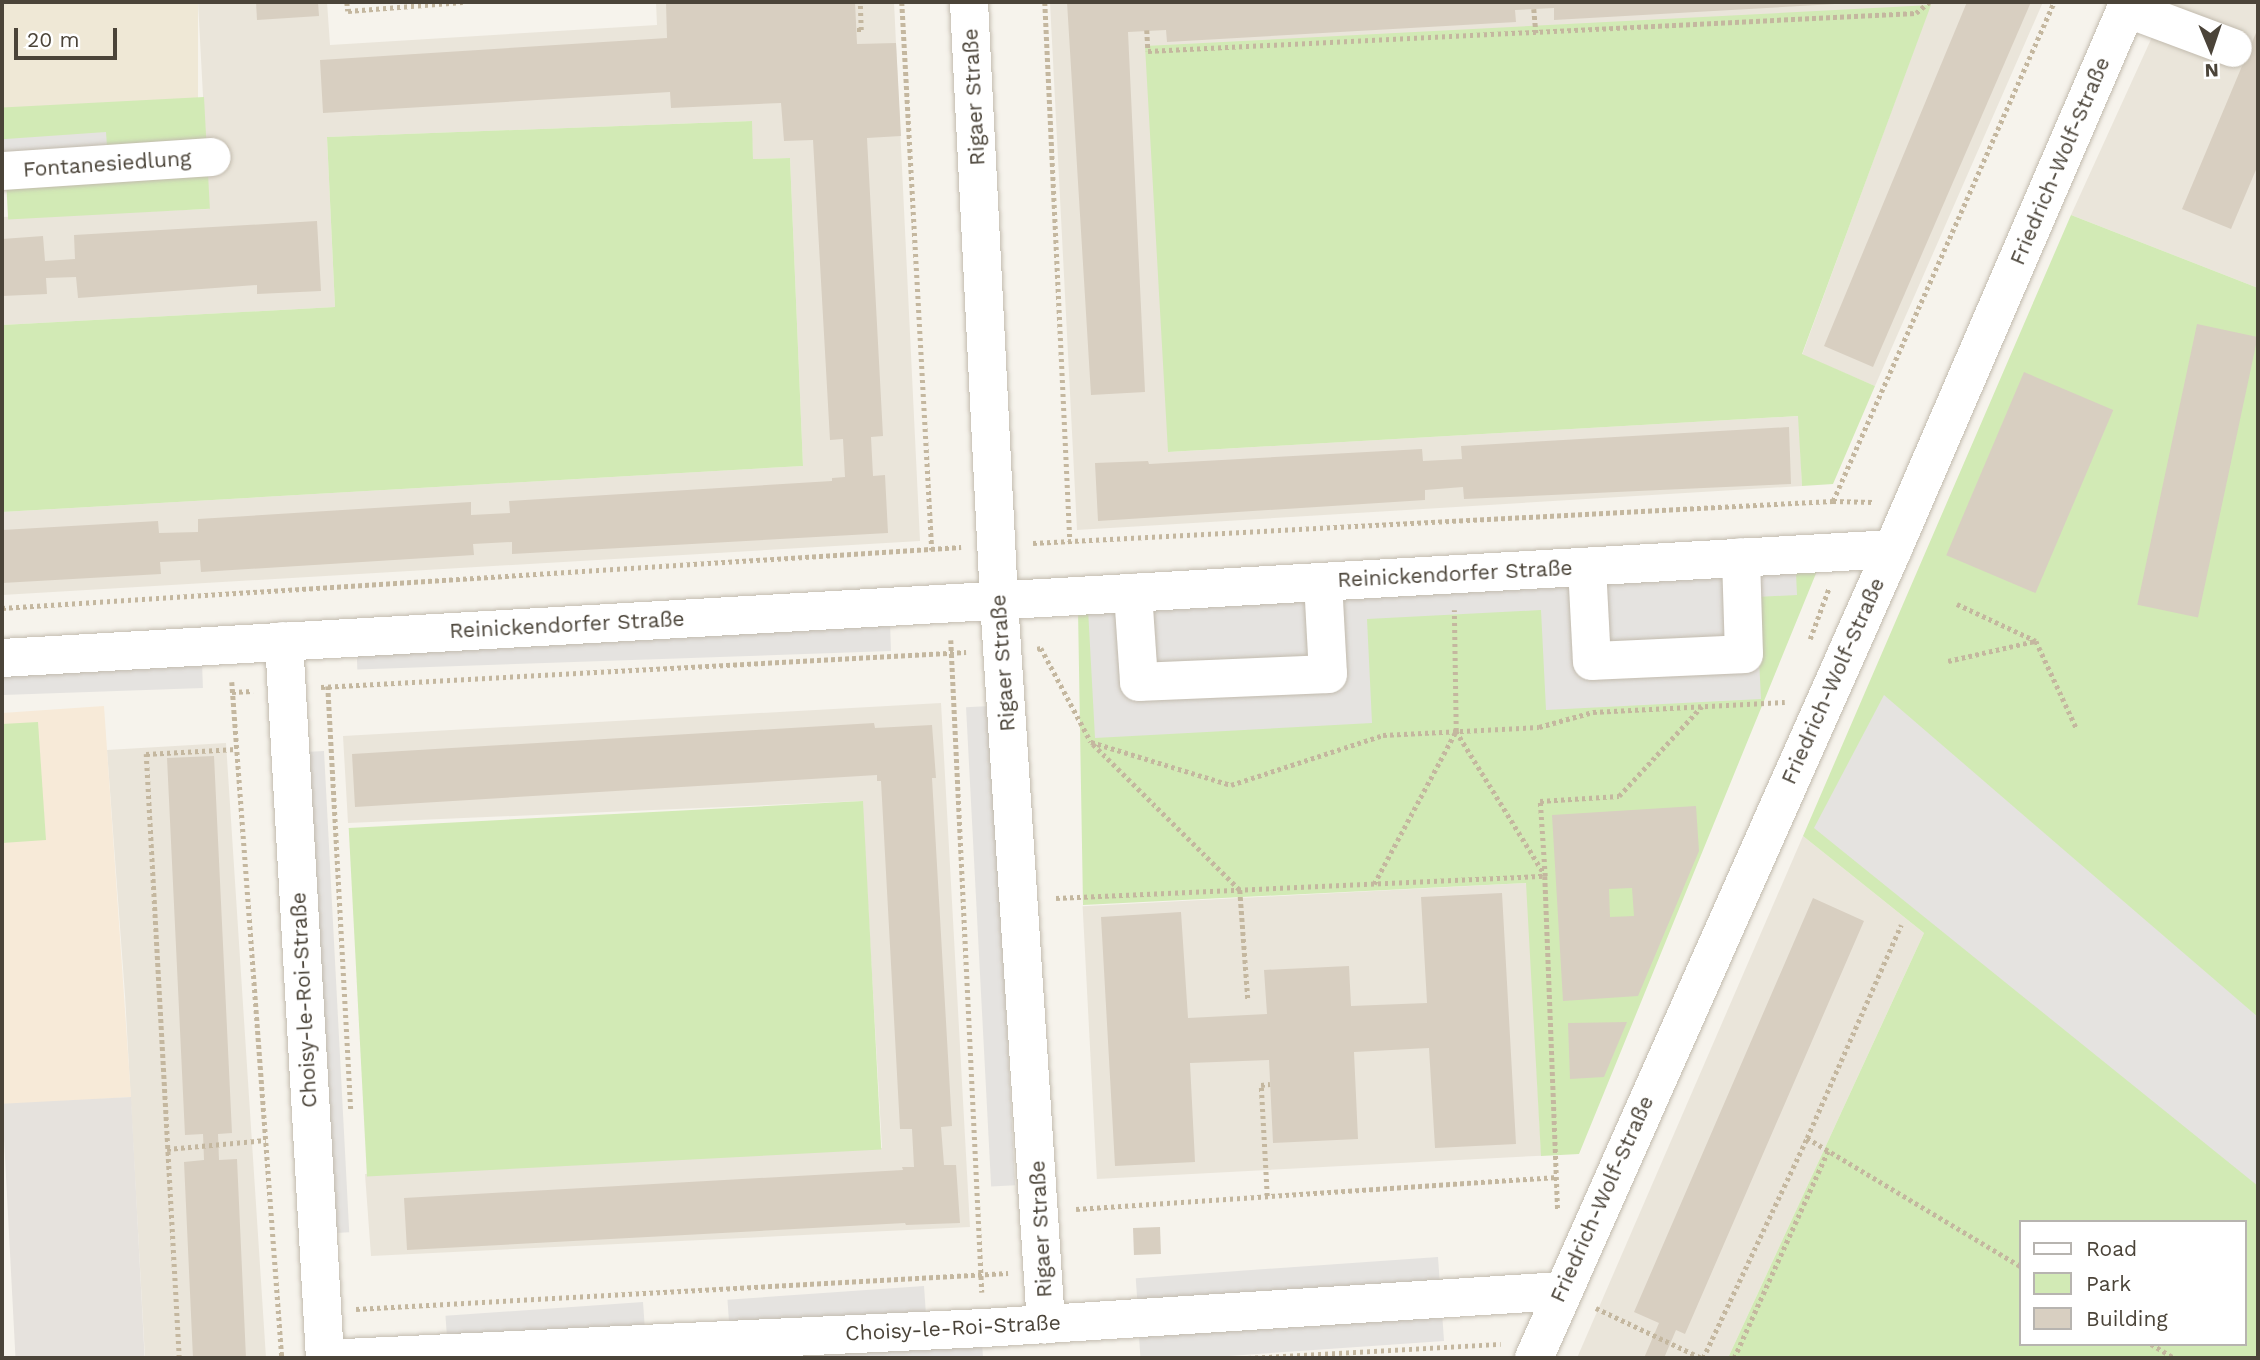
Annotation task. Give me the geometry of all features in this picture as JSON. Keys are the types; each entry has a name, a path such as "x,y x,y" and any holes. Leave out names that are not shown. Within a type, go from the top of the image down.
{"street":[{"name":"Rigaer Straße","path":"969,2 999,600 1046,1324"},
{"path":"2127,5 2233,48"},
{"name":"Friedrich-Wolf-Straße","path":"1537,1350 1893,549 2127,5"},
{"name":"Fontanesiedlung","path":"2,171 212,157"},
{"name":"Reinickendorfer Straße","path":"2,658 1893,549"},
{"name":"Reinickendorfer Straße","path":"1587,567 1592,661 1744,654 1741,557"},
{"name":"Reinickendorfer Straße","path":"1133,593 1139,682 1328,674 1323,582"},
{"name":"Choisy-le-Roi-Straße","path":"284,641 325,1358"},
{"name":"Choisy-le-Roi-Straße","path":"345,1358 984,1328 1561,1291"}],"path":[{"path":"347,2 348,11 463,2"},
{"path":"857,30 861,30 860,2"},
{"path":"902,2 932,550"},
{"path":"1045,2 1070,541"},
{"path":"1147,30 1148,51 1916,13 1929,2"},
{"path":"1833,501 2054,2"},
{"path":"1534,9 1536,33"},
{"path":"1805,652 1842,552"},
{"path":"1374,884 1456,731 1453,574"},
{"path":"949,603 984,1328"},
{"path":"1957,604 2036,640 2076,727"},
{"path":"1948,661 2036,640"},
{"path":"229,644 282,1358"},
{"path":"232,692 1041,648 1091,742 1240,890 1248,1000"},
{"path":"328,686 351,1115"},
{"path":"1091,742 1231,785 1383,735 1539,727 1593,712 1786,702 1791,690"},
{"path":"1558,1215 1540,801 1619,796 1702,706"},
{"path":"1456,731 1545,876"},
{"path":"179,1358 146,754 236,749"},
{"path":"1020,900 1545,876"},
{"path":"1561,1291 1703,1358 1807,1138 1901,925"},
{"path":"1266,1196 1261,1084 1270,1084"},
{"path":"1807,1138 2018,1265"},
{"path":"167,1149 266,1140"},
{"path":"1734,1358 1828,1151"},
{"path":"1076,1209 1557,1177"},
{"path":"322,1311 1044,1270"},
{"path":"361,1295 361,1309"},
{"path":"2154,1346 2174,1358"},
{"path":"1248,1358 1537,1350"}],"shaded area":[{"path":"2,2 198,2 198,108 2,108"},
{"path":"198,2 327,2 330,45 657,25 656,2 894,2 920,541 2,595 2,512 803,466 790,158 753,159 751,121 327,137 335,307 2,325 2,217 209,209"},
{"path":"1050,2 2043,2 1875,386 1802,355 1930,6 1169,452 1799,416 1802,486 1077,530"},
{"path":"2168,2 2258,2 2258,288 2071,215"},
{"path":"106,132 108,159 4,166 2,139"},
{"path":"1796,573 1797,595 1756,597 1761,699 1546,710 1541,610 1367,619 1372,723 1095,738 1088,609"},
{"path":"890,622 891,651 357,670 356,641"},
{"path":"202,662 203,688 3,695 2,669"},
{"path":"1884,695 2258,1017 2258,1186 1814,828"},
{"path":"941,703 970,1227 371,1256 365,1174 882,1148 862,801 348,823 343,736"},
{"path":"104,706 131,1097 2,1105 2,713"},
{"path":"990,706 1015,1185 991,1187 966,707"},
{"path":"226,743 266,1358 145,1358 125,995 107,750"},
{"path":"324,751 349,1232 326,1234 301,752"},
{"path":"1803,836 1924,933 1728,1358 1577,1358"},
{"path":"1527,883 1541,1156 1097,1179 1083,906"},
{"path":"131,1097 145,1358 16,1358 2,1104"},
{"path":"1438,1257 1440,1286 1138,1307 1136,1278"},
{"path":"924,1286 926,1315 730,1329 727,1300"},
{"path":"643,1302 645,1330 447,1344 445,1316"},
{"path":"1442,1312 1444,1341 1200,1358 1140,1358 1139,1333"},
{"path":"982,1341 983,1358 661,1358"}],"green space":[{"path":"1931,5 1802,354 1875,386 1833,484 1802,486 1798,416 1168,452 1145,46"},
{"path":"204,97 210,209 8,219 2,108"},
{"path":"752,121 753,159 790,158 803,466 2,512 2,325 335,307 327,137"},
{"path":"2071,215 2258,288 2258,1358 1728,1358 1924,933 1803,836"},
{"path":"1817,571 1579,1154 1541,1156 1526,883 1083,905 1078,610"},
{"path":"38,722 46,840 2,843 2,724"},
{"path":"863,801 881,1150 367,1176 349,828"}],"building":[{"path":"256,2 318,2 319,16 257,20"},
{"path":"666,2 855,2 857,44 896,43 901,136 867,138 883,436 871,437 873,476 885,475 888,533 512,554 512,542 473,544 474,555 201,572 200,560 160,562 161,574 2,583 2,530 158,521 159,533 198,532 198,519 471,502 471,515 510,513 509,501 832,481 832,478 845,477 843,439 830,440 813,140 784,141 781,103 671,108 670,92 323,113 320,60 667,38"},
{"path":"1067,2 1835,4 1554,20 1554,8 1515,10 1516,22 1167,42 1166,30 1128,32 1145,392 1091,395"},
{"path":"1967,2 2031,2 1873,367 1824,346"},
{"path":"2258,28 2258,165 2231,229 2182,209"},
{"path":"317,221 321,291 257,294 257,285 78,298 76,277 46,278 47,294 2,296 2,239 43,236 45,261 75,259 74,235"},
{"path":"2197,324 2258,337 2198,618 2137,605"},
{"path":"2024,372 2113,410 2036,593 1946,555"},
{"path":"1789,427 1791,484 1464,499 1463,487 1425,490 1425,500 1098,521 1095,463 1148,461 1149,464 1422,449 1423,461 1462,459 1461,446"},
{"path":"874,723 875,728 932,725 936,778 932,778 952,1126 941,1127 944,1165 956,1165 960,1223 905,1223 407,1250 404,1198 903,1170 902,1167 914,1167 912,1129 900,1129 881,781 877,781 877,775 355,807 352,754"},
{"path":"214,756 232,1133 218,1134 219,1160 237,1159 246,1358 193,1358 184,1162 204,1160 203,1134 185,1135 167,758"},
{"path":"1696,806 1699,851 1638,996 1563,1001 1552,815","holes":["1632,888 1634,916 1610,917 1609,889"]},
{"path":"1502,893 1516,1144 1435,1148 1429,1048 1354,1052 1358,1139 1273,1143 1269,1060 1190,1063 1195,1162 1115,1166 1101,917 1181,912 1188,1018 1267,1014 1264,970 1349,966 1351,1006 1427,1003 1421,897"},
{"path":"1813,898 1864,921 1685,1334 1676,1330 1664,1358 1644,1358 1659,1323 1634,1312"},
{"path":"1627,1022 1604,1077 1570,1079 1568,1023"},
{"path":"1160,1227 1161,1254 1134,1255 1133,1228"}]}
